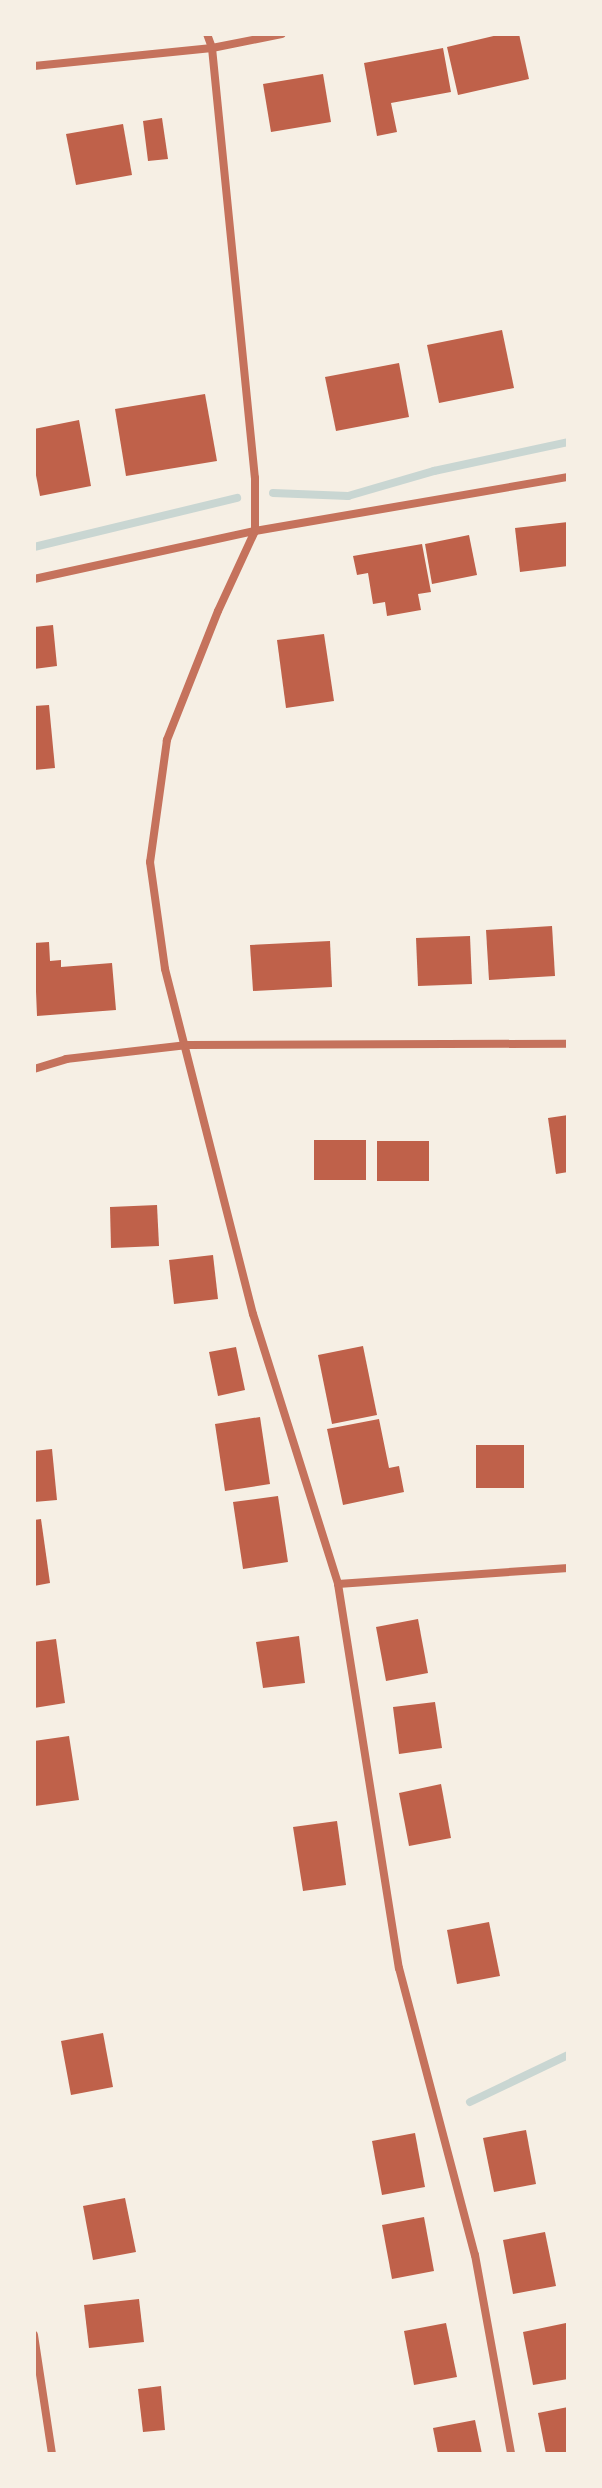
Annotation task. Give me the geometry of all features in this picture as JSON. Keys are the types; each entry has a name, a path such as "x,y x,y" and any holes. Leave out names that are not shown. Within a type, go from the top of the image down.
{"street":[{"path":"207,34 212,48 255,478 255,531 218,611 167,740 150,862 165,969 187,1045 253,1314 338,1584 399,1968 475,2255 511,2454"},
{"path":"34,66 212,48 282,34"},
{"path":"34,579 255,531 568,477"},
{"path":"34,1069 66,1059 187,1045 568,1044"},
{"path":"338,1584 568,1568"},
{"path":"34,2335 52,2454"}],"building":[{"path":"502,34 519,34 529,79 458,95 447,47"},
{"path":"443,48 451,92 391,103 397,132 377,136 364,63"},
{"path":"323,74 331,122 271,132 263,84"},
{"path":"162,118 168,159 148,161 143,121"},
{"path":"123,124 132,175 76,185 66,134"},
{"path":"502,330 514,388 439,403 427,345"},
{"path":"399,363 409,417 336,431 325,377"},
{"path":"205,394 217,461 126,476 115,409"},
{"path":"79,420 91,486 40,496 34,465 34,429"},
{"path":"568,522 568,566 520,572 515,528"},
{"path":"469,535 477,575 432,584 425,544"},
{"path":"422,544 431,592 418,594 421,610 387,616 385,602 373,604 368,573 357,575 353,556"},
{"path":"53,625 57,666 34,669 34,627"},
{"path":"324,634 334,701 286,708 277,640"},
{"path":"49,705 55,768 34,770 34,706"},
{"path":"552,926 555,976 489,980 486,930"},
{"path":"470,936 472,984 418,986 416,938"},
{"path":"330,941 332,987 253,991 250,945"},
{"path":"49,942 50,961 61,960 61,967 112,963 116,1010 37,1016 34,943"},
{"path":"568,1115 568,1172 556,1174 548,1118"},
{"path":"314,1140 366,1140 366,1180 314,1180"},
{"path":"377,1141 429,1141 429,1181 377,1181"},
{"path":"157,1205 159,1246 111,1248 110,1207"},
{"path":"213,1255 218,1299 174,1304 169,1260"},
{"path":"363,1346 377,1415 332,1424 318,1355"},
{"path":"236,1347 245,1390 218,1396 209,1352"},
{"path":"260,1417 270,1484 225,1491 215,1424"},
{"path":"379,1419 389,1468 399,1466 404,1492 343,1505 327,1429"},
{"path":"476,1445 524,1445 524,1488 476,1488"},
{"path":"52,1449 57,1500 34,1502 34,1451"},
{"path":"278,1496 288,1562 243,1569 233,1502"},
{"path":"41,1519 50,1583 34,1586 34,1520"},
{"path":"418,1619 428,1673 386,1681 376,1627"},
{"path":"299,1636 305,1683 263,1688 256,1642"},
{"path":"56,1639 65,1703 34,1708 34,1642"},
{"path":"435,1702 442,1748 399,1754 393,1707"},
{"path":"69,1736 79,1800 35,1806 34,1741"},
{"path":"441,1784 451,1838 409,1846 399,1793"},
{"path":"337,1821 346,1885 303,1891 293,1827"},
{"path":"489,1922 500,1976 457,1984 447,1930"},
{"path":"103,2033 113,2087 71,2095 61,2041"},
{"path":"526,2130 536,2184 494,2192 483,2138"},
{"path":"415,2133 425,2187 382,2195 372,2141"},
{"path":"125,2198 136,2252 93,2260 83,2206"},
{"path":"424,2217 434,2271 392,2279 382,2225"},
{"path":"545,2232 556,2286 513,2294 503,2240"},
{"path":"139,2299 144,2342 89,2348 84,2305"},
{"path":"446,2323 457,2377 414,2385 404,2331"},
{"path":"566,2323 568,2379 533,2385 523,2332"},
{"path":"161,2386 165,2430 143,2432 138,2389"},
{"path":"568,2407 568,2454 546,2454 538,2413"},
{"path":"475,2420 482,2454 438,2454 433,2428"}],"waterway":[{"path":"273,493 348,496 434,471 568,442"},
{"path":"34,547 237,498"},
{"path":"470,2102 568,2055"}]}
